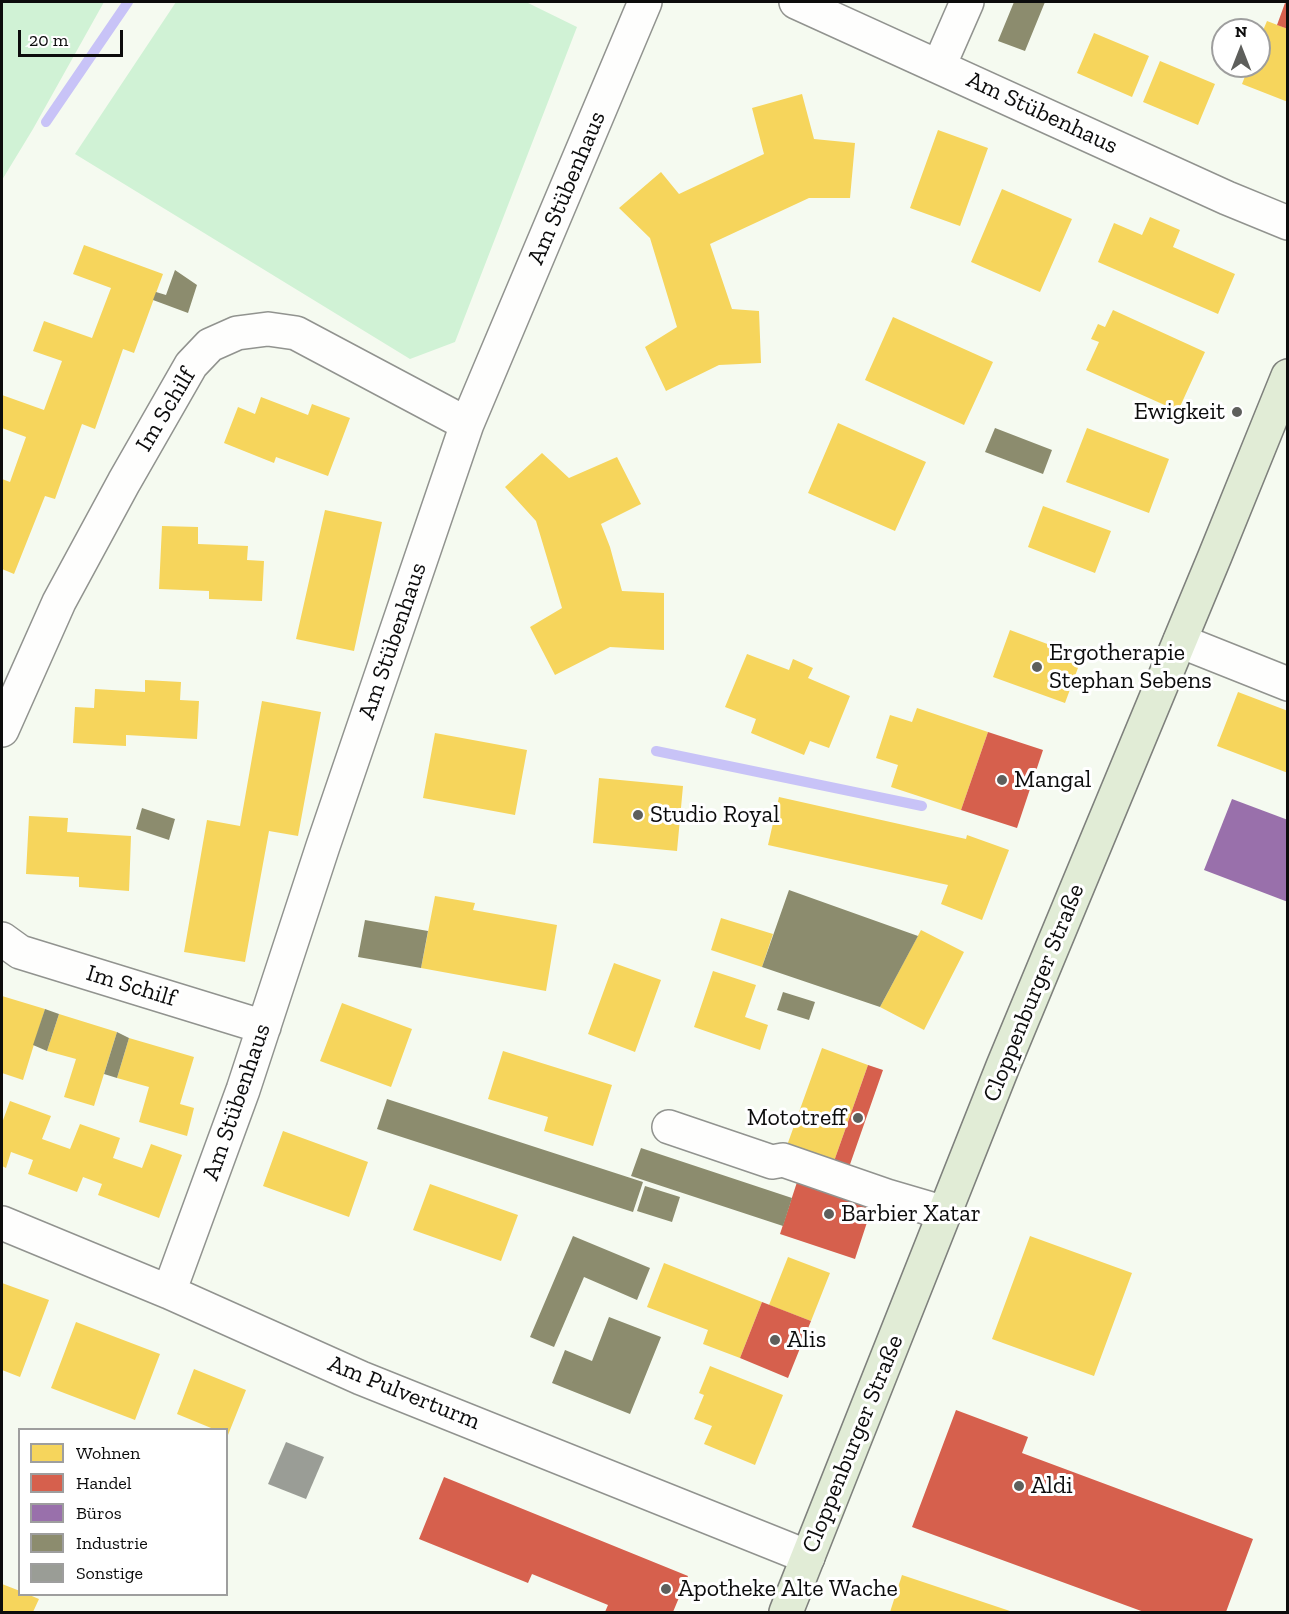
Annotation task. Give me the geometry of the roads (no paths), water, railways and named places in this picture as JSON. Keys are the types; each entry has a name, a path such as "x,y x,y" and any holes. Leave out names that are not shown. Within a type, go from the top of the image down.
{"main road":[{"name":"Cloppenburger Straße","path":"786,1612 1003,1066 1287,376"}],"street":[{"name":"Am Stübenhaus","path":"169,1292 243,1090 327,833 466,424 645,2"},
{"name":"Am Stübenhaus","path":"796,2 1287,223"},
{"path":"939,66 967,2"},
{"name":"Im Schilf","path":"2,729 59,602 191,365 210,345 237,333 268,329 296,333 466,424"},
{"path":"1179,641 1287,684"},
{"name":"Im Schilf","path":"2,939 20,952 264,1027"},
{"path":"669,1127 772,1162 783,1160 887,1196 945,1213"},
{"name":"Am Pulverturm","path":"2,1223 169,1292 362,1378 808,1557"}],"waterway":[{"path":"46,122 128,2"},
{"path":"656,751 922,806"}],"place":[{"name":"Ewigkeit","path":"1237,412"},
{"name":"Ergotherapie Stephan Sebens","path":"1037,667"},
{"name":"Mangal","path":"1002,780"},
{"name":"Studio Royal","path":"638,815"},
{"name":"Mototreff","path":"858,1118"},
{"name":"Barbier Xatar","path":"829,1214"},
{"name":"Alis","path":"775,1340"},
{"name":"Aldi","path":"1019,1486"},
{"name":"Apotheke Alte Wache","path":"666,1589"}]}
